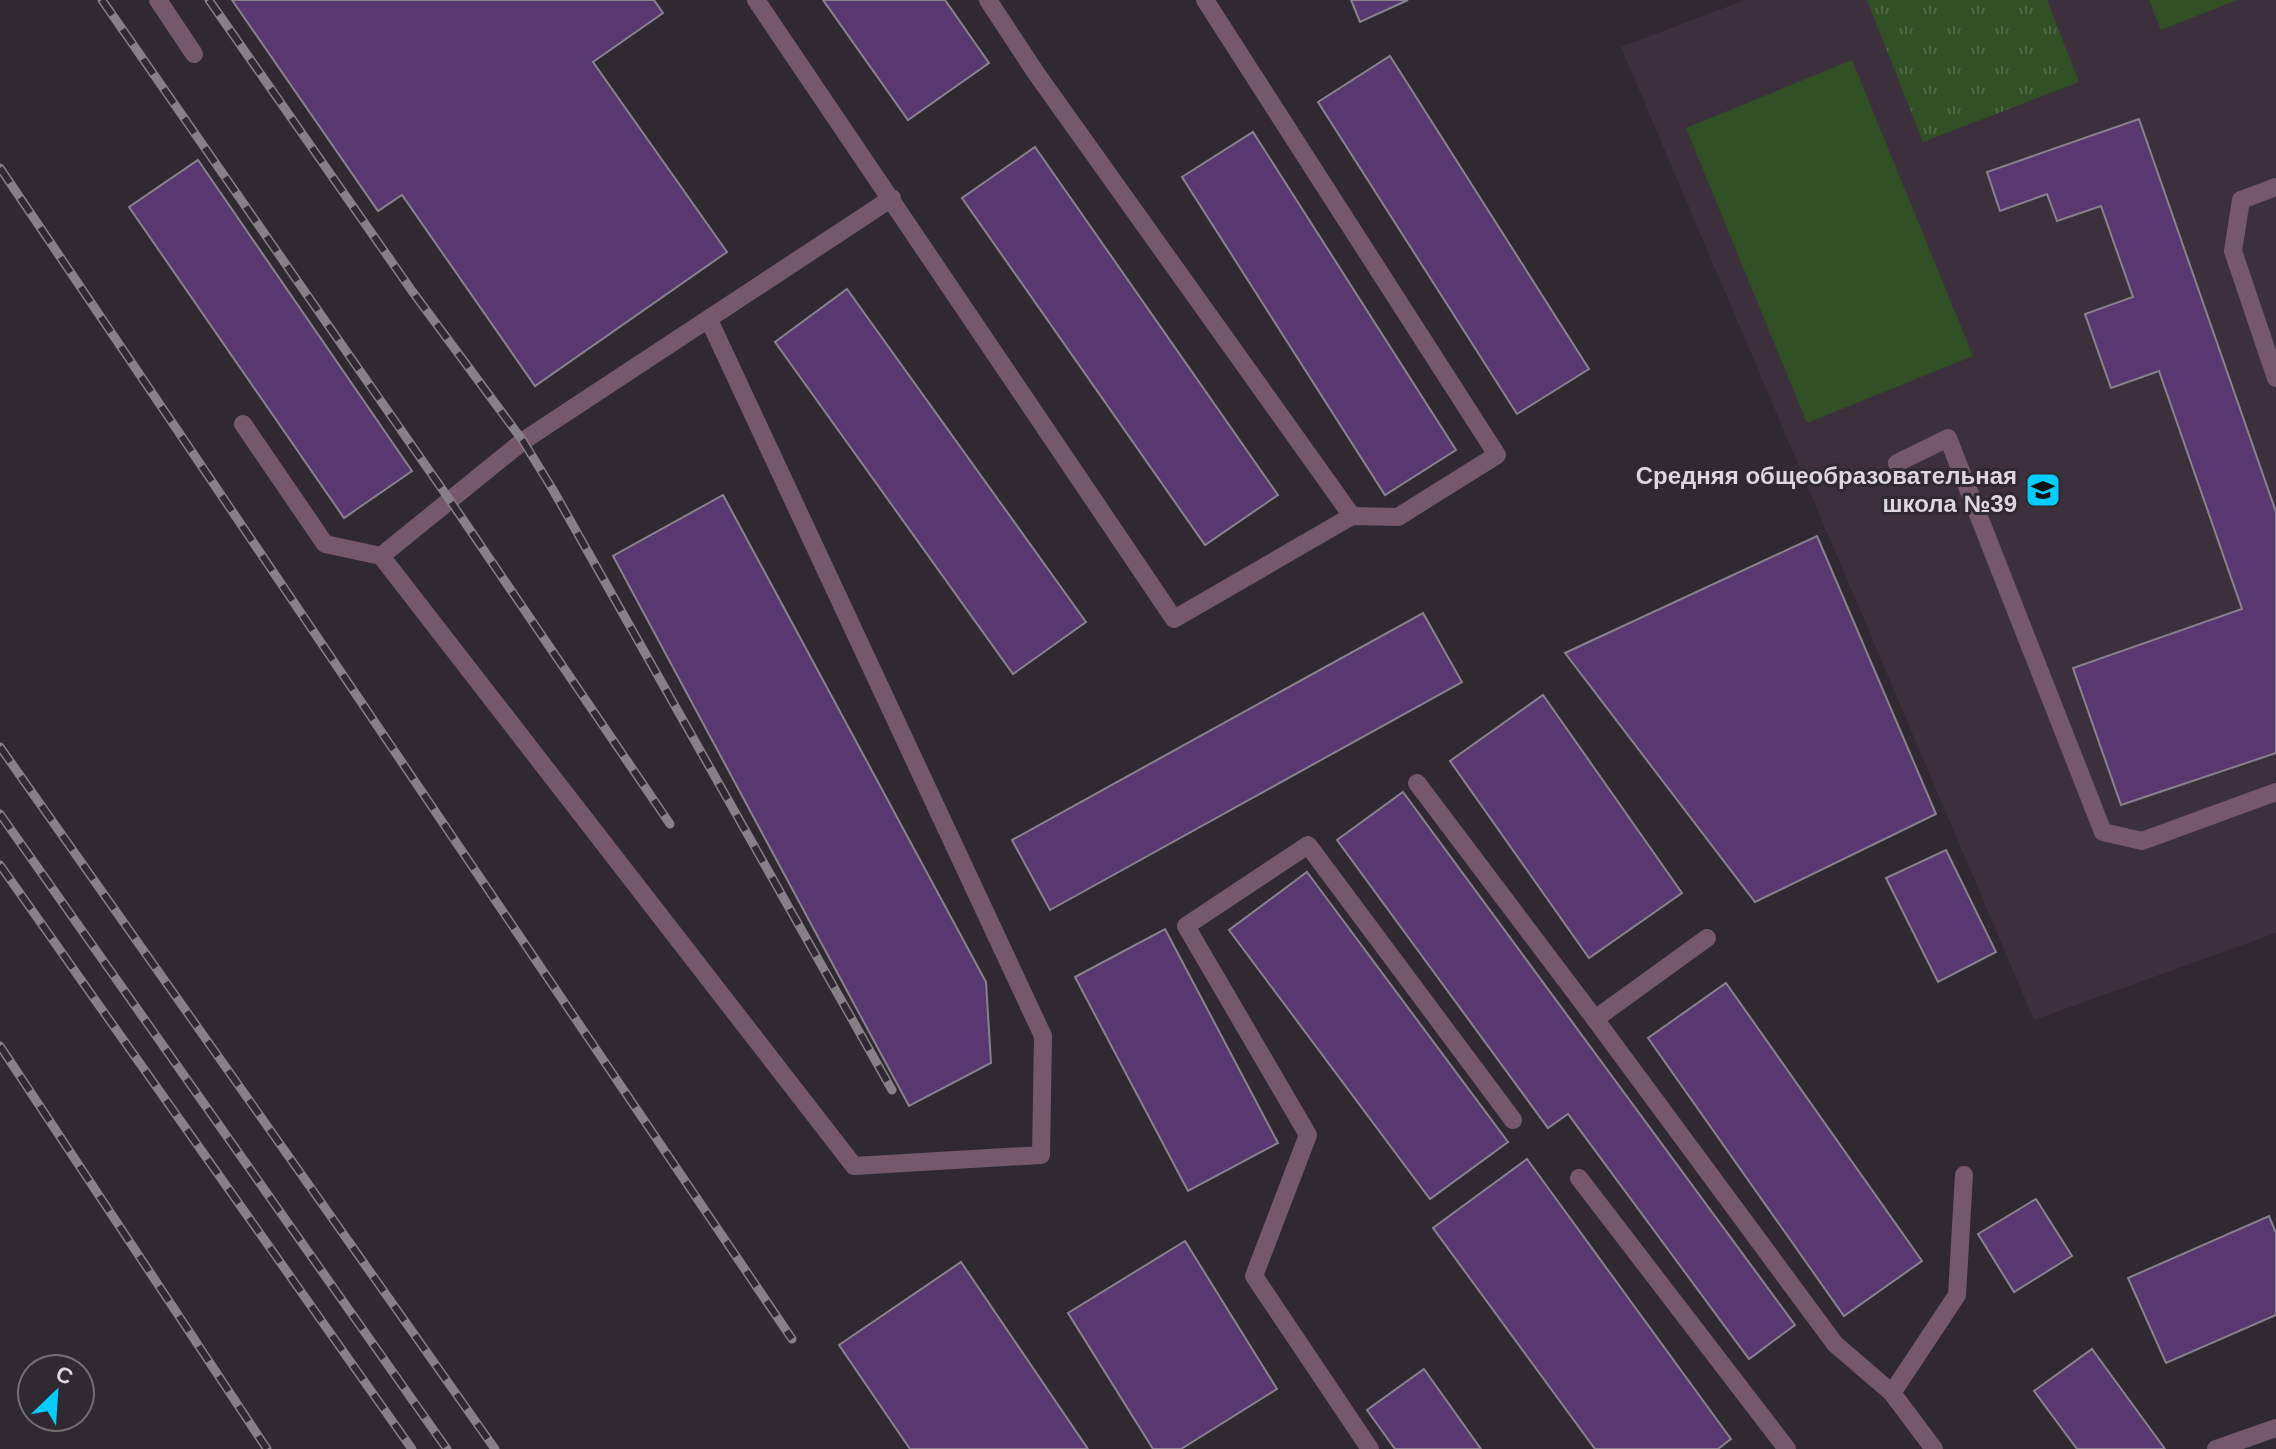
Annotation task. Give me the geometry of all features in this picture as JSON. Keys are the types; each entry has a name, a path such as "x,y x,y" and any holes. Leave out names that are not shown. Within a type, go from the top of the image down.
{"lane":[{"path":"158,0 194,54"},
{"path":"756,0 1174,619 1352,516 1398,517 1497,455 1205,0"},
{"path":"988,0 1036,73 1352,516"},
{"path":"2276,187 2241,200 2233,251 2276,378"},
{"path":"381,556 523,441 892,198"},
{"path":"243,424 325,544 381,556 854,1166 1041,1155 1043,1036 709,320"},
{"path":"1897,463 1948,438 2103,832 2142,841 2276,792"},
{"path":"1417,783 1835,1344 1892,1393 1934,1449"},
{"path":"1370,1449 1254,1276 1308,1135 1186,926 1308,845 1513,1120"},
{"path":"1595,1019 1707,938"},
{"path":"1892,1393 1957,1295 1964,1175"},
{"path":"1579,1178 1787,1449"},
{"path":"2216,1449 2276,1428"}],"shaded area":[{"name":"Средняя общеобразовательная школа №39","path":"1745,0 2276,0 2276,933 2034,1020 1621,47"}],"green space":[{"path":"1867,0 2047,0 2079,82 1923,142"},
{"path":"2149,0 2237,0 2161,30"},
{"path":"1852,60 1973,356 1807,423 1686,128"}],"building":[{"path":"232,0 654,0 663,13 593,62 727,252 535,386 402,195 378,211"},
{"path":"823,0 945,0 989,63 908,120"},
{"path":"1351,0 1408,0 1360,22"},
{"path":"1390,56 1589,369 1517,414 1318,102"},
{"path":"2139,119 2276,512 2276,753 2121,805 2073,668 2242,609 2159,371 2111,388 2085,314 2133,297 2101,206 2057,221 2047,194 2000,211 1987,172"},
{"path":"1253,132 1456,450 1385,495 1182,177"},
{"path":"1035,147 1278,495 1205,545 962,198"},
{"path":"198,160 412,471 344,518 129,207"},
{"path":"847,289 1086,622 1013,674 775,342"},
{"path":"723,495 986,982 991,1063 909,1106 613,556"},
{"path":"1817,536 1936,814 1755,902 1565,653"},
{"path":"1423,613 1462,682 1050,910 1012,840"},
{"path":"1543,695 1682,893 1589,958 1450,761"},
{"path":"1403,792 1795,1325 1749,1359 1568,1114 1548,1128 1337,840"},
{"path":"1946,850 1996,952 1938,982 1886,878"},
{"path":"1307,872 1508,1142 1430,1199 1229,930"},
{"path":"1165,929 1278,1143 1188,1191 1075,977"},
{"path":"1726,983 1922,1261 1844,1316 1648,1038"},
{"path":"1527,1159 1731,1439 1718,1449 1595,1449 1433,1228"},
{"path":"2036,1199 2072,1256 2014,1292 1978,1234"},
{"path":"2269,1216 2276,1233 2276,1315 2166,1363 2128,1278"},
{"path":"1185,1241 1277,1389 1181,1449 1153,1449 1068,1313"},
{"path":"961,1262 1088,1449 910,1449 839,1345"},
{"path":"2092,1349 2165,1449 2077,1449 2034,1391"},
{"path":"1424,1369 1481,1449 1395,1449 1367,1410"}],"railway":[{"path":"102,0 449,499 670,824"},
{"path":"209,0 412,291 523,441 892,1090"},
{"path":"0,168 792,1339"},
{"path":"0,747 495,1449"},
{"path":"0,814 447,1449"},
{"path":"0,865 412,1449"},
{"path":"0,1046 267,1449"}],"place":[{"name":"Средняя общеобразовательная школа №39","path":"2043,490"}]}
